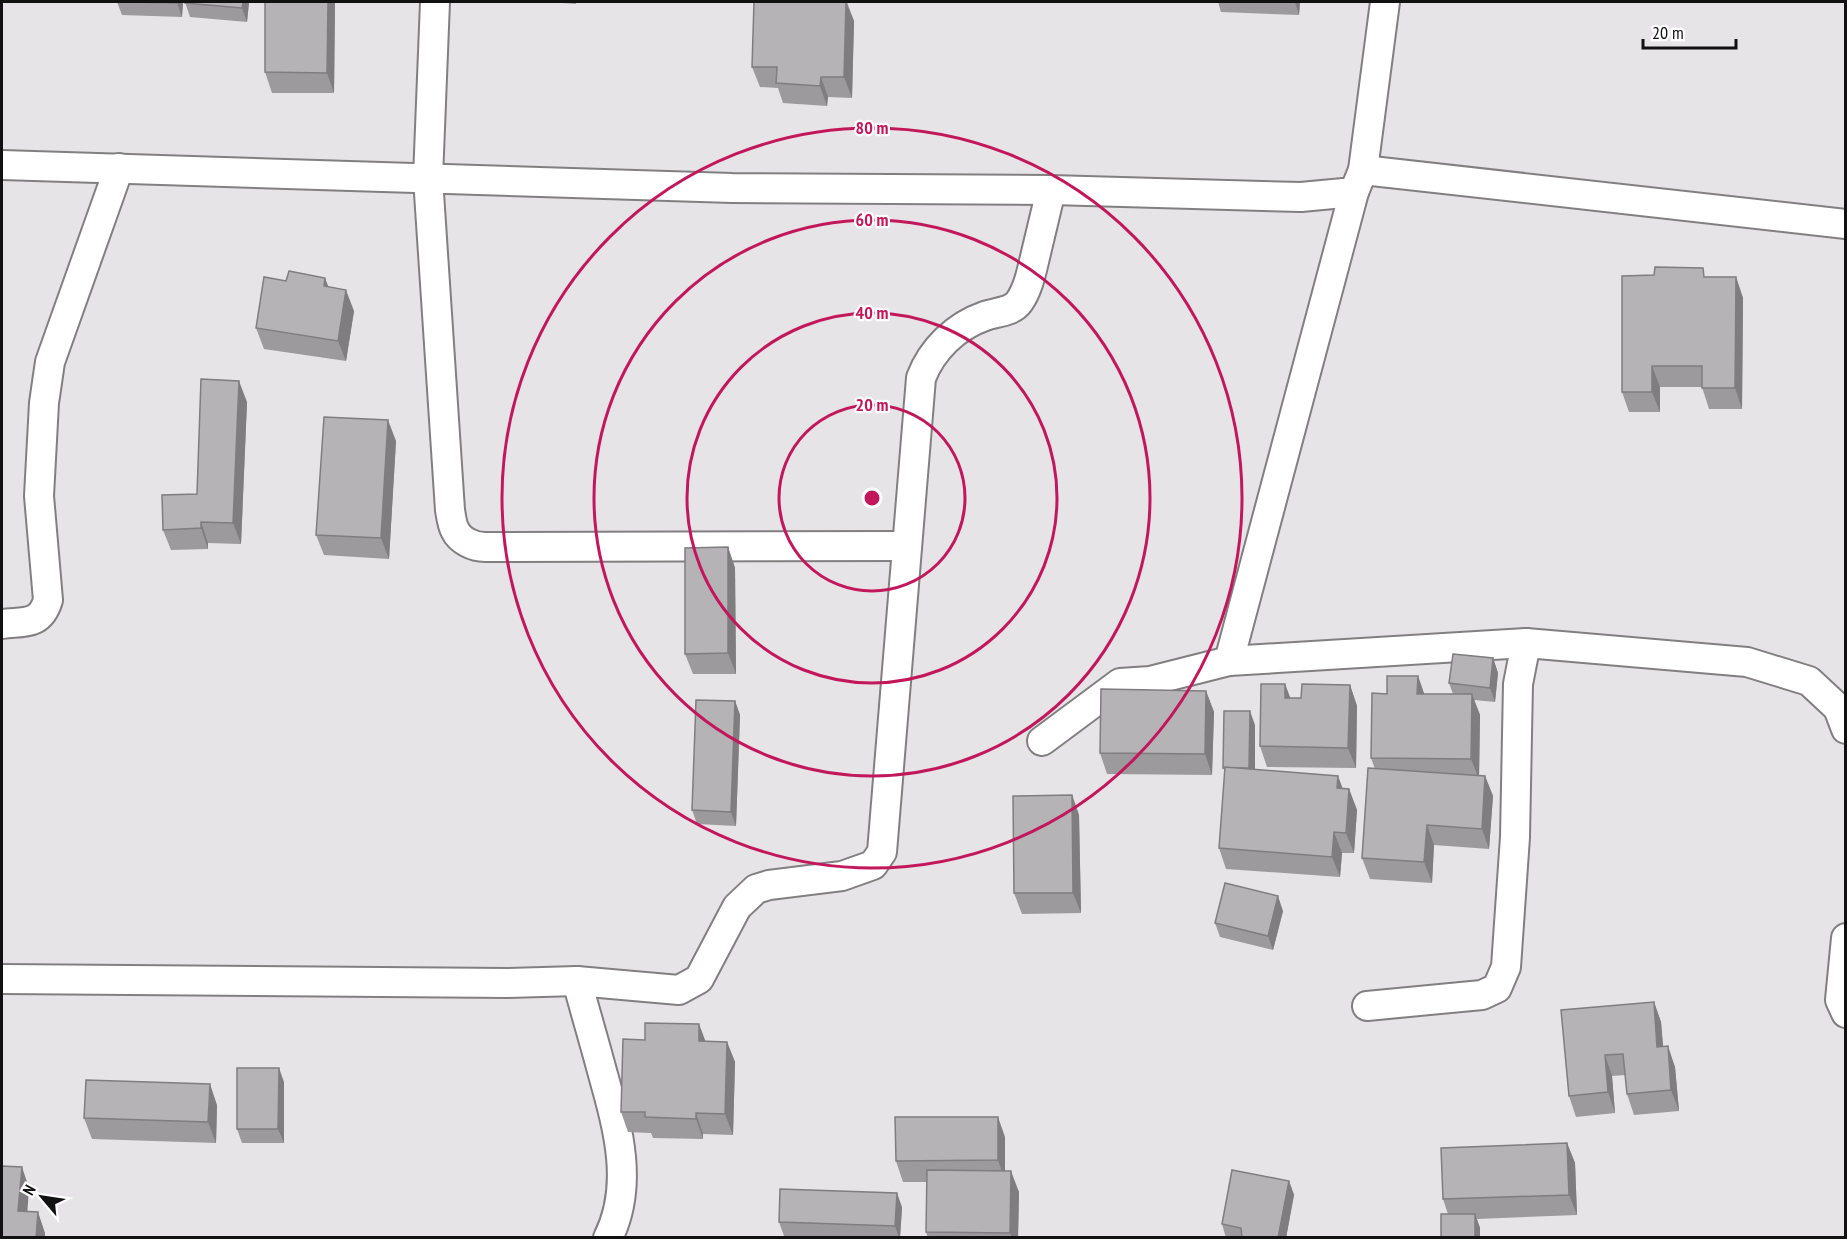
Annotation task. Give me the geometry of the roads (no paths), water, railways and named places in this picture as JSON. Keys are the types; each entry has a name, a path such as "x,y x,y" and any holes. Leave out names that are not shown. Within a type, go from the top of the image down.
{"street":[{"path":"435,2 428,178 450,510 454,530 476,547 907,546"},
{"path":"1229,661 1359,181 1384,2"},
{"path":"2,165 732,188 1051,190 1301,197 1359,181 1845,224"},
{"path":"2,624 36,619 42,614 48,600 39,496 44,403 50,362 119,168"},
{"path":"2,979 508,983 577,981 679,990 699,979 737,907 756,889 769,885 842,876 873,865 882,852 921,378 927,362 956,331 984,316 1008,309 1020,300 1029,279 1051,190"},
{"path":"1367,1006 1482,995 1497,988 1506,967 1515,837 1518,684 1526,643"},
{"path":"1042,741 1120,683 1150,681 1229,661 1526,643 1747,662 1809,681 1838,708 1845,729"},
{"path":"1845,938 1840,1000 1845,1013"},
{"path":"577,981 618,1128 622,1182 620,1207 608,1238"}]}
